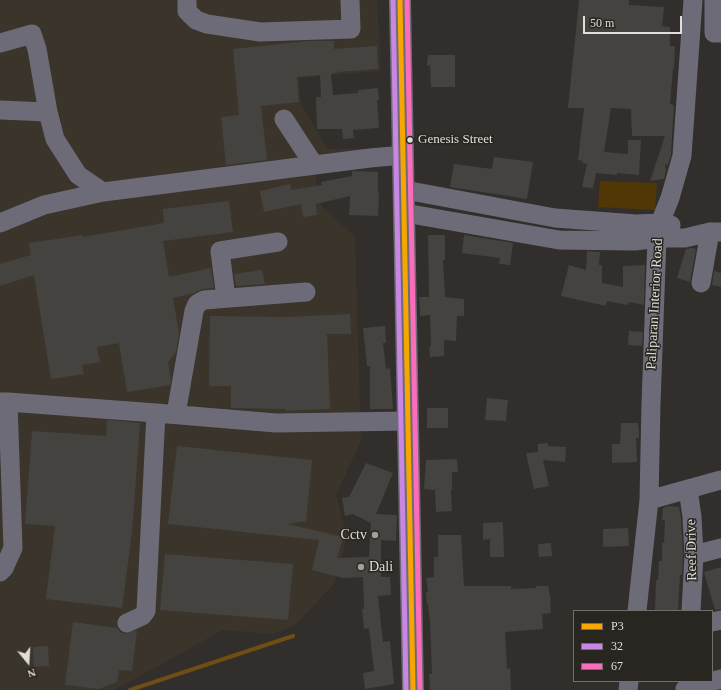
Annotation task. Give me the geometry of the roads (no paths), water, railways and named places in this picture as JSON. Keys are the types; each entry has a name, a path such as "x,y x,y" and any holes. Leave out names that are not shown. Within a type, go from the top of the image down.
{"main road":[{"path":"400,0 413,690"}],"street":[{"path":"187,0 187,11 196,20 207,24 260,32 351,29 350,0"},
{"name":"Paliparan Interior Road","path":"637,610 649,500 651,404 659,231 682,156 693,0"},
{"path":"714,0 718,33"},
{"path":"0,43 32,34 37,49 48,112 55,139 78,175 103,192"},
{"path":"0,110 48,112"},
{"path":"284,119 314,165"},
{"path":"0,223 44,205 103,192 404,155"},
{"path":"404,190 555,218 636,224 659,231"},
{"path":"494,229 500,207"},
{"path":"405,213 559,240 635,241 659,231 689,227 716,232 713,266 701,283"},
{"path":"226,298 220,251 278,242"},
{"path":"176,414 194,311 197,304 204,300 306,292"},
{"path":"0,572 4,568 13,548 4,402 156,412 276,424 409,421"},
{"path":"127,623 142,616 146,611 156,412"},
{"path":"649,500 721,480"},
{"name":"Reef Drive","path":"688,489 692,517 694,555 691,610"},
{"path":"694,555 721,548"},
{"path":"685,686 706,682"}],"waterway":[{"path":"130,690 293,636"}],"place":[{"name":"Genesis Street","path":"410,140"},
{"name":"Cctv","path":"375,535"},
{"name":"Dali","path":"361,567"}]}
